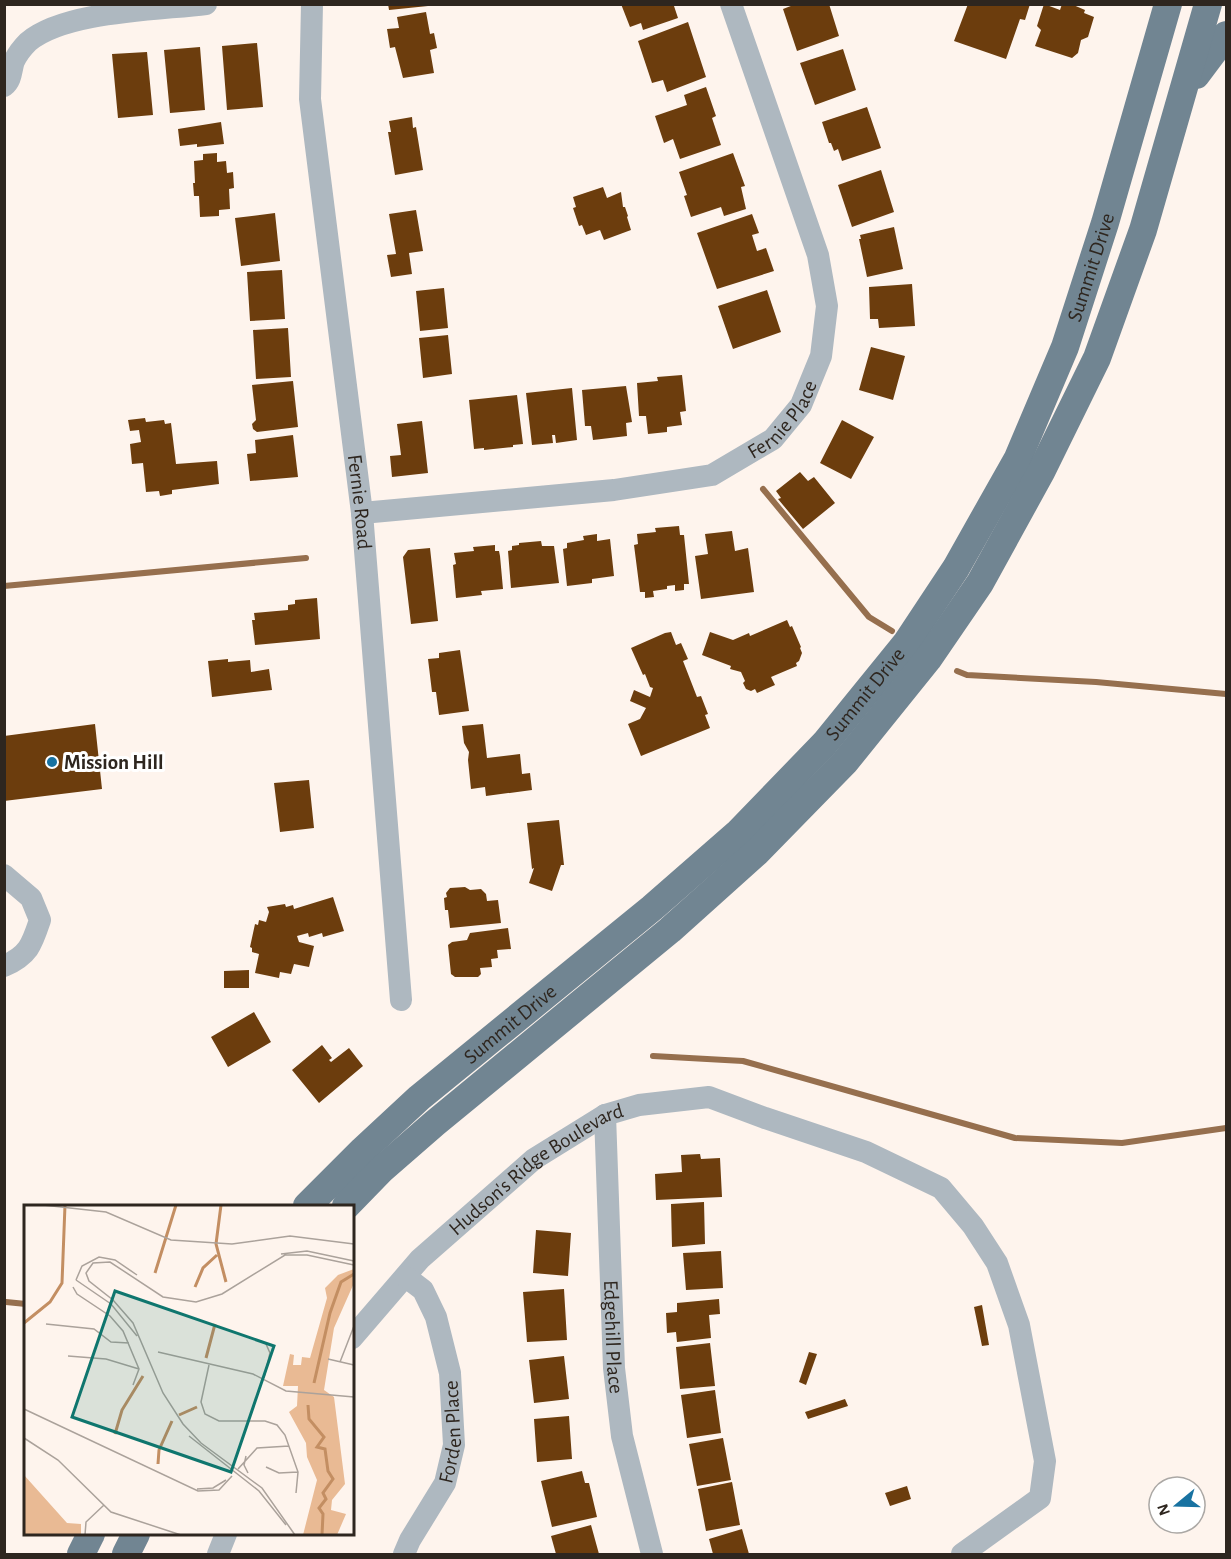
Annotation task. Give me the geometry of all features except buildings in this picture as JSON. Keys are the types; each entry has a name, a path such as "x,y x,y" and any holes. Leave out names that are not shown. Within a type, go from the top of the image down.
{"main road":[{"path":"1150,4 1153,11 1156,47"},
{"name":"Summit Drive","path":"308,1205 419,1098 652,908 739,832 825,743 907,642 956,568 1018,458 1065,347 1105,223 1168,4"},
{"name":"Summit Drive","path":"347,1205 381,1170 435,1123 670,930 757,852 845,762 928,659 980,583 1041,472 1097,358 1143,230 1208,4"},
{"path":"1184,91 1227,35"},
{"path":"81,1554 89,1535"},
{"path":"126,1554 135,1535"}],"street":[{"path":"6,85 15,60 26,43 41,33 94,17 206,4"},
{"name":"Fernie Road","path":"312,4 310,99 362,513 401,1000"},
{"name":"Fernie Place","path":"362,513 614,490 712,475 772,439 801,405 821,356 827,306 820,265 731,4"},
{"path":"4,875 31,898 40,920 31,946 19,960 4,966"},
{"name":"Hudson's Ridge Boulevard","path":"354,1336 420,1259 534,1158 605,1115 639,1105 709,1097 866,1152 941,1188 972,1226 997,1263 1019,1325 1045,1461 1040,1498 962,1554"},
{"name":"Edgehill Place","path":"605,1115 614,1368 622,1436 652,1554"},
{"name":"Forden Place","path":"404,1554 410,1540 446,1483 454,1445 450,1372 436,1317 423,1290 405,1276"},
{"path":"218,1554 225,1535"}],"waterway":[{"path":"763,489 869,617 892,631"},
{"path":"4,586 306,558"},
{"path":"957,671 967,675 1096,682 1226,694"},
{"path":"653,1056 743,1061 1015,1138 1122,1143 1226,1128"},
{"path":"6,1302 24,1304"}],"place":[{"name":"Mission Hill","path":"52,762"}]}
